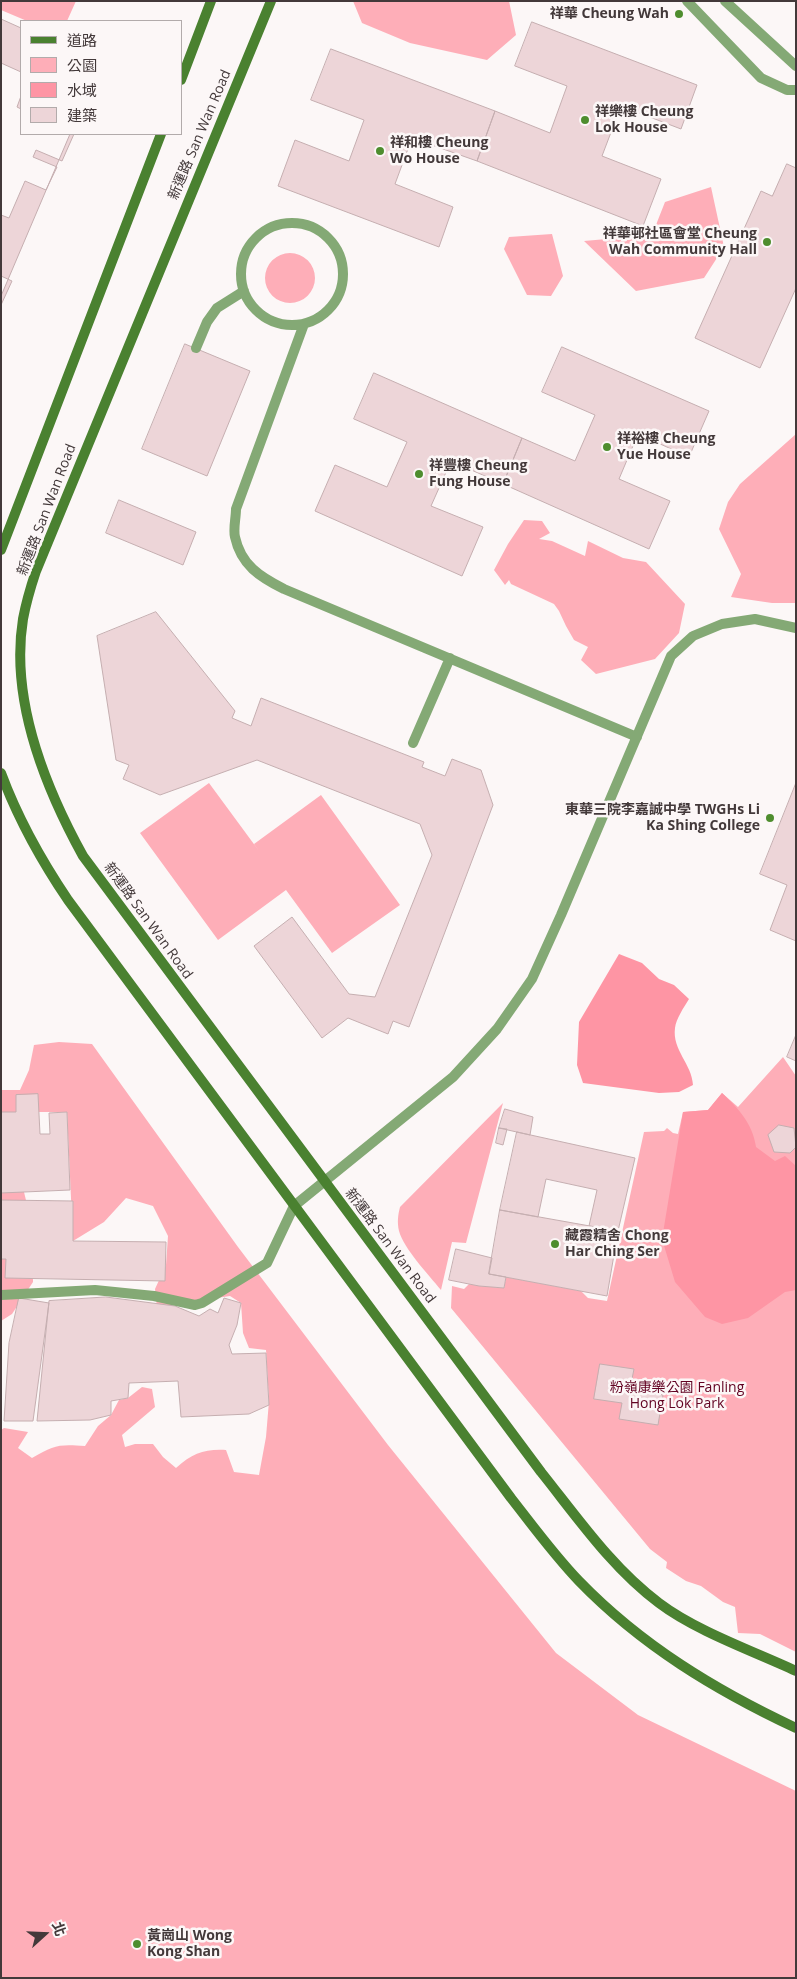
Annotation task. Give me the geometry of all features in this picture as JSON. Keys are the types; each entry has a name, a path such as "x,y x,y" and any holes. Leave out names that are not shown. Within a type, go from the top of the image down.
{"street":[{"path":"182,77 211,1"},
{"name":"新運路 San Wan Road","path":"271,1 36,570 23,619 20,657 24,697 32,737 61,816 83,856 541,1472 617,1565 659,1603 687,1621 796,1671"},
{"name":"新運路 San Wan Road","path":"1,550 161,135"},
{"path":"1,774 39,857 68,900 511,1498 578,1580 613,1614 680,1666 758,1710 796,1728"}],"lane":[{"path":"687,1 761,78 786,90 796,90"},
{"path":"725,1 796,66"},
{"path":"293,223 309,226 323,234 334,246 341,261 343,278 339,293 331,308 319,318 304,324 289,326 274,322 260,315 250,304 244,290 241,274 243,258 251,244 262,233 277,226 293,223"},
{"path":"196,348 207,322 217,308 244,290"},
{"path":"304,324 236,509 234,536 244,562 265,579 284,589 637,737"},
{"path":"1,1294 95,1290 154,1296 195,1305 202,1303 267,1263 294,1206 453,1077 497,1029 532,979 672,656 693,636 722,624 755,619 796,628"},
{"path":"412,743 450,658"}],"green space":[{"path":"1,1 76,1 67,20 25,20 1,10"},
{"path":"353,1 509,1 516,35 487,60 410,43 362,23"},
{"path":"711,187 724,247 704,278 636,291 584,241 652,235 665,202"},
{"path":"552,234 563,276 551,296 527,295 504,249 509,237"},
{"path":"290,253 300,255 308,260 313,268 315,278 313,288 308,296 300,301 290,303 280,301 272,296 267,288 265,278 267,268 272,260 280,255"},
{"path":"796,434 796,603 772,603 731,597 741,574 719,529 728,502 740,484"},
{"path":"524,520 542,521 550,533 539,539 552,541 585,556 588,541 623,558 646,562 685,604 679,633 655,659 596,674 581,660 588,647 574,640 554,604 511,584 509,580 505,585 494,570"},
{"path":"209,783 259,851 254,844 321,795 400,905 332,953 286,890 218,940 140,833"},
{"path":"59,1042 92,1044 238,1247 388,1445 556,1653 638,1715 796,1791 796,1978 1,1978 1,1430 4,1428 28,1432 18,1448 32,1458 57,1446 85,1446 98,1426 111,1415 119,1400 128,1398 142,1387 152,1389 155,1407 122,1435 125,1447 135,1444 153,1444 163,1457 176,1468 199,1453 211,1450 226,1450 234,1472 259,1475 266,1437 269,1401 266,1350 249,1348 243,1333 241,1303 230,1296 157,1307 155,1289 166,1265 168,1236 153,1206 126,1198 104,1222 73,1241 67,1112 1,1112 1,1090 20,1090 29,1070 34,1045"},
{"name":"粉嶺康樂公園 Fanling Hong Lok Park","path":"783,1057 796,1076 796,1652 760,1634 738,1633 735,1607 723,1602 701,1586 686,1581 666,1568 667,1562 650,1549 451,1308 452,1286 464,1289 469,1284 504,1288 506,1277 581,1291 588,1298 607,1301 644,1132 664,1131 667,1128 673,1133 678,1134 683,1112 708,1110 722,1093 738,1107"},
{"path":"503,1103 466,1243 452,1242 441,1290 417,1261 402,1238 398,1225 400,1207"},
{"path":"1,1183 7,1183 24,1192 32,1225 33,1282 12,1314 1,1321"}],"water":[{"path":"619,954 642,963 659,979 674,985 689,999 680,1013 675,1028 675,1036 676,1043 692,1077 693,1085 679,1092 659,1093 583,1083 577,1065 579,1022"},
{"path":"722,1093 748,1124 756,1147 775,1161 785,1156 796,1166 796,1290 785,1292 748,1318 722,1324 705,1317 675,1282 662,1239 683,1112 708,1110"}],"building":[{"path":"1,19 20,28 20,135 70,135 1,296"},
{"name":"祥樂樓 Cheung Lok House","path":"532,22 697,85 681,129 621,106 602,156 661,179 643,226 477,161 495,111 550,133 567,86 515,66"},
{"name":"祥和樓 Cheung Wo House","path":"331,49 495,111 477,161 412,138 395,184 453,207 439,247 278,186 295,140 349,161 364,120 311,100"},
{"path":"1,63 20,72 20,99 17,107 20,108 20,135 74,135 62,161 36,150 33,157 57,167 46,190 25,181 9,218 1,215"},
{"name":"祥華邨社區會堂 Cheung Wah Community Hall","path":"787,164 796,168 796,288 760,368 695,338 761,191 772,196"},
{"path":"1,276 12,281 1,305"},
{"path":"185,344 250,371 207,476 142,449"},
{"name":"祥裕樓 Cheung Yue House","path":"562,347 709,411 689,457 638,434 619,479 670,501 649,549 503,484 522,438 575,461 595,415 542,392"},
{"name":"祥豐樓 Cheung Fung House","path":"374,373 522,438 503,484 451,461 431,506 483,527 462,576 315,511 335,465 387,487 407,442 354,419"},
{"path":"119,500 196,532 183,565 106,533"},
{"path":"156,612 235,711 232,718 251,726 261,698 424,762 422,767 445,776 452,759 481,770 493,805 409,1027 393,1021 388,1034 348,1018 322,1038 254,946 292,917 349,994 375,997 432,855 420,824 257,760 160,795 123,779 129,765 116,760 97,636"},
{"path":"796,783 796,941 770,930 787,885 760,874"},
{"path":"796,1035 796,1061 787,1057"},
{"path":"38,1094 40,1134 50,1134 49,1113 67,1112 70,1190 1,1193 1,1112 16,1112 16,1095"},
{"path":"505,1109 533,1117 530,1135 499,1128"},
{"path":"779,1125 794,1128 796,1147 790,1153 774,1152 768,1135"},
{"path":"499,1128 507,1129 503,1145 496,1143"},
{"name":"藏霞精舍 Chong Har Ching Ser","path":"517,1132 635,1158 618,1231 589,1226 597,1190 546,1179 538,1217 500,1210"},
{"path":"1,1200 73,1201 73,1241 166,1242 165,1281 5,1278 6,1259 1,1259"},
{"name":"藏霞精舍 Chong Har Ching Ser","path":"500,1210 618,1231 607,1296 489,1274"},
{"path":"456,1249 492,1258 489,1274 506,1277 504,1288 479,1286 449,1280"},
{"path":"106,1297 175,1306 199,1316 210,1309 218,1313 224,1298 241,1303 237,1325 229,1345 232,1354 266,1353 269,1405 249,1414 181,1417 178,1381 129,1383 128,1398 111,1401 111,1415 90,1420 37,1421 49,1301"},
{"path":"19,1298 49,1303 33,1421 4,1421 9,1343"},
{"path":"600,1364 634,1369 630,1389 663,1395 658,1425 619,1419 622,1403 594,1399"}],"place":[{"name":"祥華 Cheung Wah","path":"679,14"},
{"name":"祥樂樓 Cheung Lok House","path":"585,120"},
{"name":"祥和樓 Cheung Wo House","path":"380,151"},
{"name":"祥華邨社區會堂 Cheung Wah Community Hall","path":"767,242"},
{"name":"祥裕樓 Cheung Yue House","path":"607,447"},
{"name":"祥豐樓 Cheung Fung House","path":"419,474"},
{"name":"東華三院李嘉誠中學 TWGHs Li Ka Shing College","path":"770,818"},
{"name":"藏霞精舍 Chong Har Ching Ser","path":"555,1244"},
{"name":"黃崗山 Wong Kong Shan","path":"137,1944"}]}
